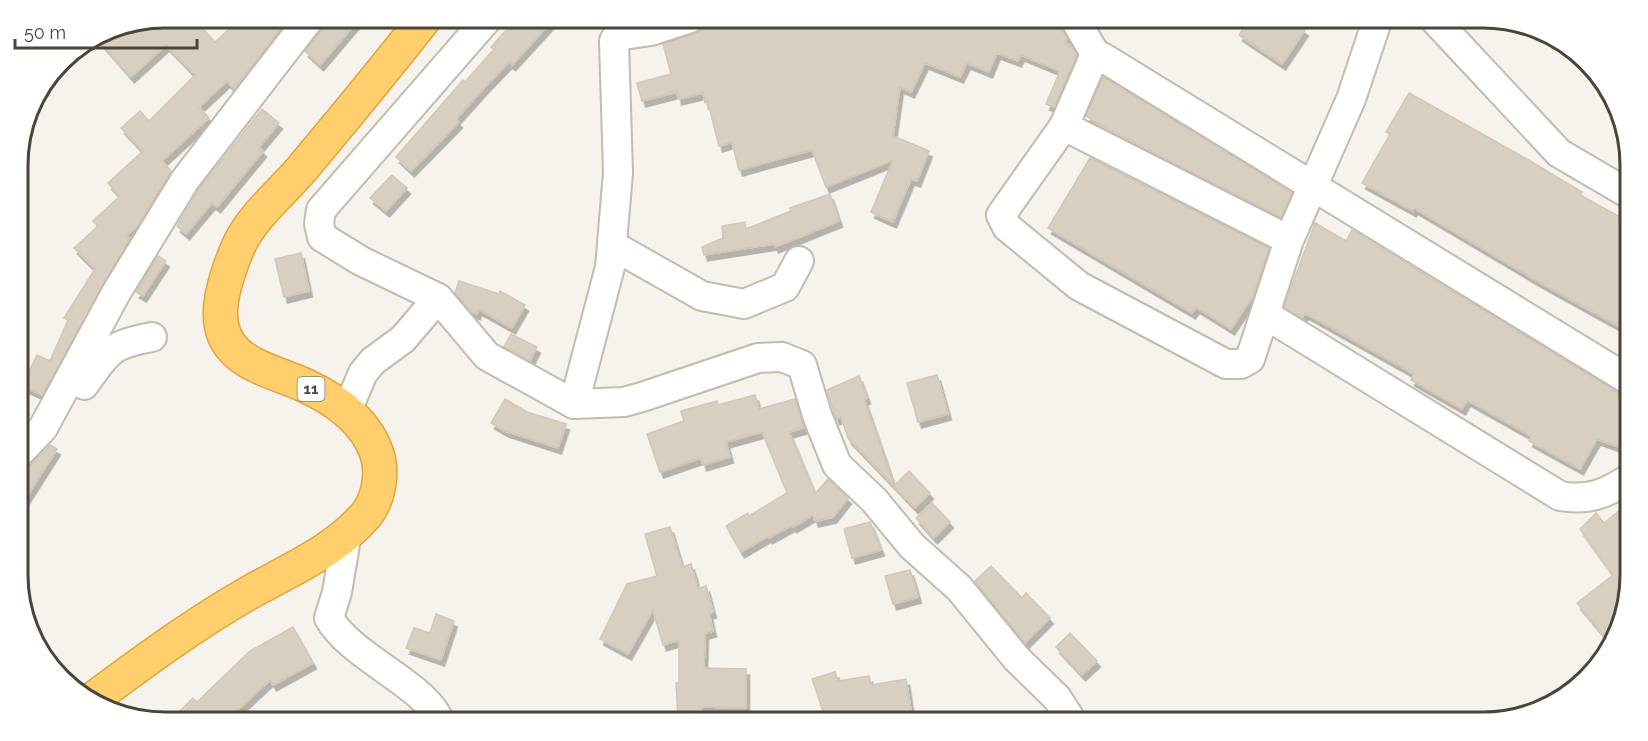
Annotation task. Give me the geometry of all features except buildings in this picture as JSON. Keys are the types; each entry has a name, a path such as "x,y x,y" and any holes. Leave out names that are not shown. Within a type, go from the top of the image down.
{"highway":[{"name":"11","path":"99,695 189,630 247,594 322,554 367,513 371,505 378,490 378,459 368,432 357,419 304,385 258,369 241,356 227,339 221,324 221,303 240,243 258,216 370,89 416,28"}],"street":[{"path":"44,428 116,293 185,180 295,28"},
{"path":"479,28 321,210 319,224 322,237 361,261 438,297 486,356 574,404 624,402 758,358 782,357 802,365 817,416 837,465 874,500 912,546 959,588 1016,658 1056,698 1066,712"},
{"path":"574,404 610,267 618,173 614,41 617,36 660,28"},
{"path":"1080,28 1097,57"},
{"path":"1375,28 1352,99 1314,185 1289,240 1250,359 1240,364 1226,364 1079,286 1007,227 1001,214 1064,126 1093,59 1102,57 1314,185 1620,374"},
{"path":"1442,28 1558,153 1620,189"},
{"path":"1064,126 1289,240"},
{"path":"612,245 702,296 744,304 785,287 800,261"},
{"path":"346,413 368,367 403,339 438,297"},
{"path":"1266,315 1560,496 1590,498 1610,491 1620,484"},
{"path":"28,444 57,419 105,354 121,345 152,337"},
{"path":"347,533 337,592 329,618 348,643 428,705 433,712"}]}
